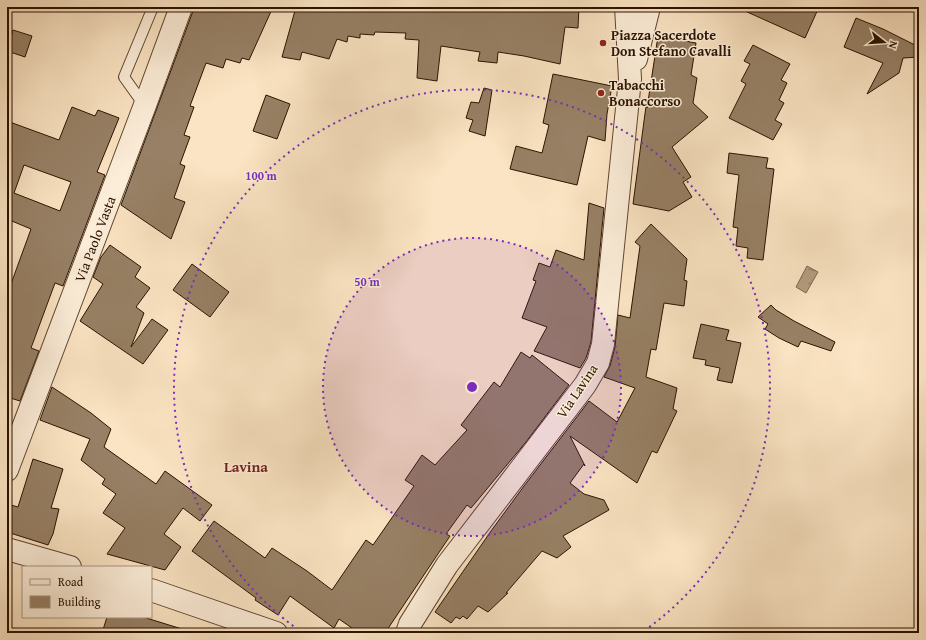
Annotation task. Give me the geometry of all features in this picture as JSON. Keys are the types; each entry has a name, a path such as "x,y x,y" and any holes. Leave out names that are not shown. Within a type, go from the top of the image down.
{"street":[{"name":"Via Paolo Vasta","path":"7,470 181,7"},
{"name":"Via Lavina","path":"626,7 630,79"},
{"name":"Via Lavina","path":"407,633 410,624 447,566 585,385 598,363 603,344 630,79 649,7"},
{"path":"7,549 66,566"},
{"path":"152,590 276,633"}],"lane":[{"path":"145,105 124,77 153,7"}],"water":[{"path":"807,266 818,272 806,293 796,287"}],"building":[{"path":"193,7 273,7 249,60 242,58 240,63 226,59 223,68 206,63 190,106 194,107 184,135 190,137 180,164 185,166 174,198 185,202 171,239 121,205 193,11"},
{"path":"296,7 579,7 578,28 565,27 560,64 498,52 497,63 478,61 480,52 441,46 437,81 417,78 419,40 405,39 406,33 375,32 374,35 360,34 360,38 348,36 347,42 337,39 329,59 302,52 300,60 282,57"},
{"path":"736,7 819,7 805,38"},
{"path":"856,18 883,29 919,47 919,57 903,58 899,73 867,94 883,63 844,47"},
{"path":"13,30 32,36 25,57 7,51"},
{"path":"658,36 696,43 691,75 697,78 693,103 708,117 672,147 691,177 683,182 692,197 669,211 633,204 646,106 647,108"},
{"path":"753,45 790,64 781,80 787,83 779,100 784,103 775,120 782,124 773,140 729,118 746,84 741,81 750,64 744,61"},
{"path":"553,74 612,86 607,114 605,141 588,136 577,185 510,169 516,146 542,153 549,125 543,123"},
{"path":"484,88 492,90 485,136 469,131 473,120 466,118 471,102 479,103"},
{"path":"266,95 290,104 277,139 253,131"},
{"path":"72,107 95,116 98,110 119,118 97,172 105,175 63,286 55,283 31,348 39,351 20,401 7,397 7,295 31,229 7,219 7,121 59,140","holes":["24,165 71,182 60,211 14,193"]},
{"path":"729,153 768,158 766,168 774,169 763,260 747,258 748,248 736,246 738,228 733,227 739,175 727,173"},
{"path":"589,203 604,208 591,342 586,358 580,368 534,351 547,327 522,318 536,281 533,280 539,263 550,267 556,250 584,260"},
{"path":"651,224 687,259 684,280 687,281 684,306 664,303 656,350 651,349 646,377 677,388 673,409 677,411 657,453 652,451 637,483 570,436 584,464 570,483 584,494 604,500 609,510 563,536 571,547 557,558 542,551 506,593 508,593 488,612 478,606 467,619 463,616 460,619 456,617 451,623 435,612 491,531 589,401 617,422 635,388 604,377 610,366 615,347 618,315 630,318 640,246 635,242"},
{"path":"110,245 141,267 135,277 150,288 136,307 144,313 131,347 152,319 168,330 143,364 80,321 103,284 93,277 101,257"},
{"path":"192,264 229,292 210,317 173,290"},
{"path":"771,305 776,310 794,321 835,342 831,351 801,341 798,347 765,329 768,324 758,317"},
{"path":"701,324 729,330 726,340 741,343 732,383 717,380 720,368 705,365 706,360 693,358"},
{"path":"521,352 530,358 532,355 569,385 526,442 471,508 467,505 446,534 450,536 385,633 359,633 339,619 334,628 290,596 278,615 255,600 256,598 192,551 214,521 265,558 272,548 307,571 332,590 366,540 373,545 414,486 405,480 422,455 435,465 467,430 461,425 494,382 500,387"},
{"path":"52,387 91,413 111,429 104,447 156,484 165,471 212,505 200,521 183,508 164,534 181,547 165,570 107,554 125,528 103,513 116,494 102,484 105,479 81,460 90,439 40,420"},
{"path":"33,459 63,469 51,508 59,509 53,534 48,545 7,532 7,504 18,507"},
{"path":"107,618 146,618 182,629 182,633 102,633"}],"place":[{"name":"Piazza Sacerdote Don Stefano Cavalli","path":"603,43"},
{"name":"Tabacchi Bonaccorso","path":"601,93"}],"district":[{"name":"Lavina","path":"246,467"}]}
